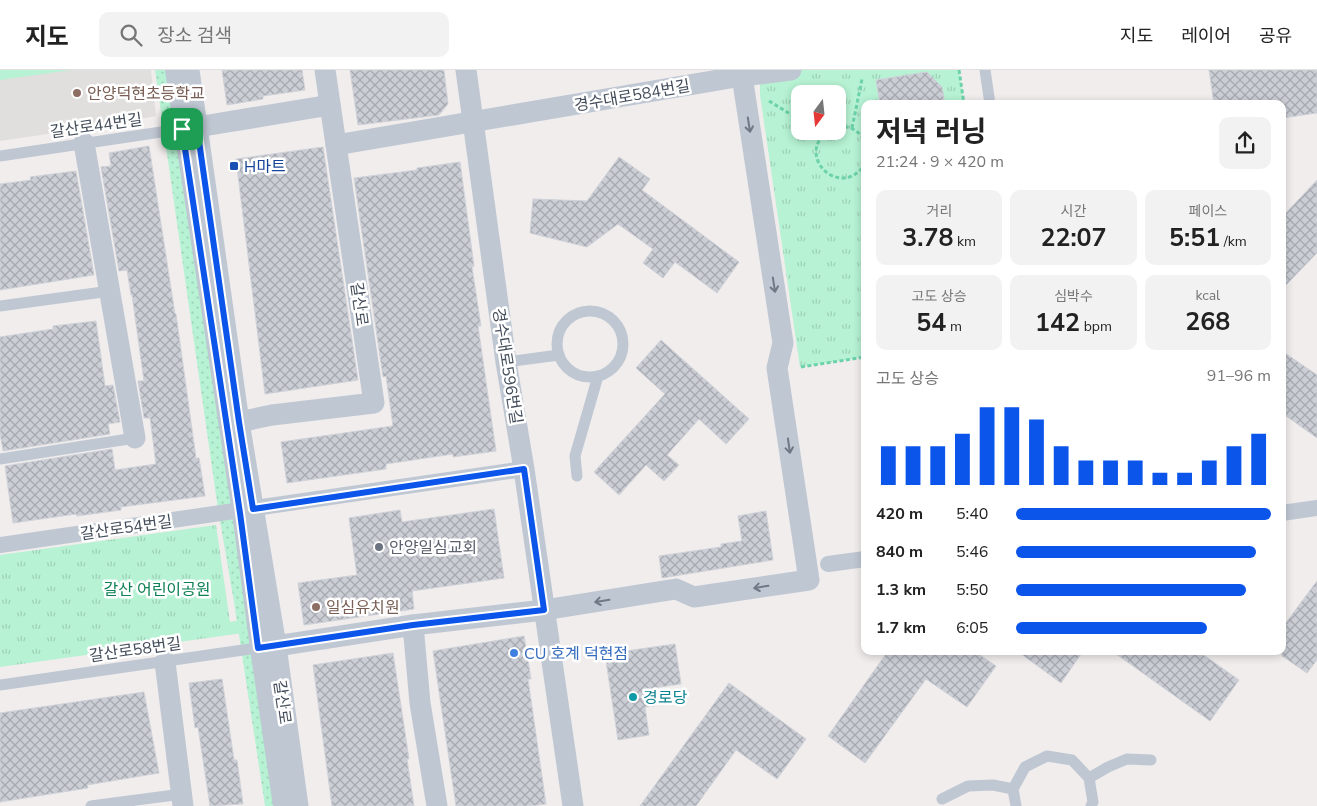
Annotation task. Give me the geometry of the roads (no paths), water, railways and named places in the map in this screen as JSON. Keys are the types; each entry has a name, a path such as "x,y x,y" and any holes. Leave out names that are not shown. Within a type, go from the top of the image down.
{"street":[{"path":"173,70 189,128 240,513 267,647 281,806"},
{"name":"갈산로","path":"189,70 189,128 253,509 267,647 298,806"},
{"name":"갈산로","path":"239,422 272,415 374,403 325,70"},
{"name":"경수대로596번길","path":"466,70 506,362 524,469 573,806"},
{"name":"경수대로584번길","path":"336,146 742,76 791,70"},
{"path":"267,647 413,625 544,610 676,589 694,597 809,580 778,368 782,343 742,76"},
{"path":"189,128 330,105"},
{"path":"84,143 135,438"},
{"path":"253,509 524,469"},
{"path":"1286,512 1317,508"},
{"name":"갈산로54번길","path":"0,545 253,509"},
{"path":"828,564 861,560"},
{"path":"413,625 420,703 437,806"},
{"path":"165,662 182,800"}],"lane":[{"path":"984,70 989,100"},
{"name":"갈산로44번길","path":"0,156 189,128"},
{"path":"0,306 110,291"},
{"path":"590,311 606,315 618,325 623,340 621,356 612,369 598,376 582,376 568,369 559,355 557,340 562,325 574,314 590,311"},
{"path":"506,362 559,355"},
{"path":"577,476 575,456 598,376"},
{"path":"0,459 135,438"},
{"name":"갈산로58번길","path":"0,686 267,647"},
{"path":"1016,806 1013,789 1025,767 1047,756 1072,760 1089,778 1092,806"},
{"path":"1089,778 1127,759 1151,760"},
{"path":"942,798 968,786 993,785 1013,789"},
{"path":"91,806 182,800"}],"place":[{"name":"안양덕현초등학교","path":"77,93"},
{"name":"H마트","path":"234,166"},
{"name":"안양일심교회","path":"379,547"},
{"name":"일심유치원","path":"316,607"},
{"name":"CU 호계 덕현점","path":"514,653"},
{"name":"경로당","path":"633,697"}],"park label":[{"name":"갈산 어린이공원","path":"157,589"}]}
